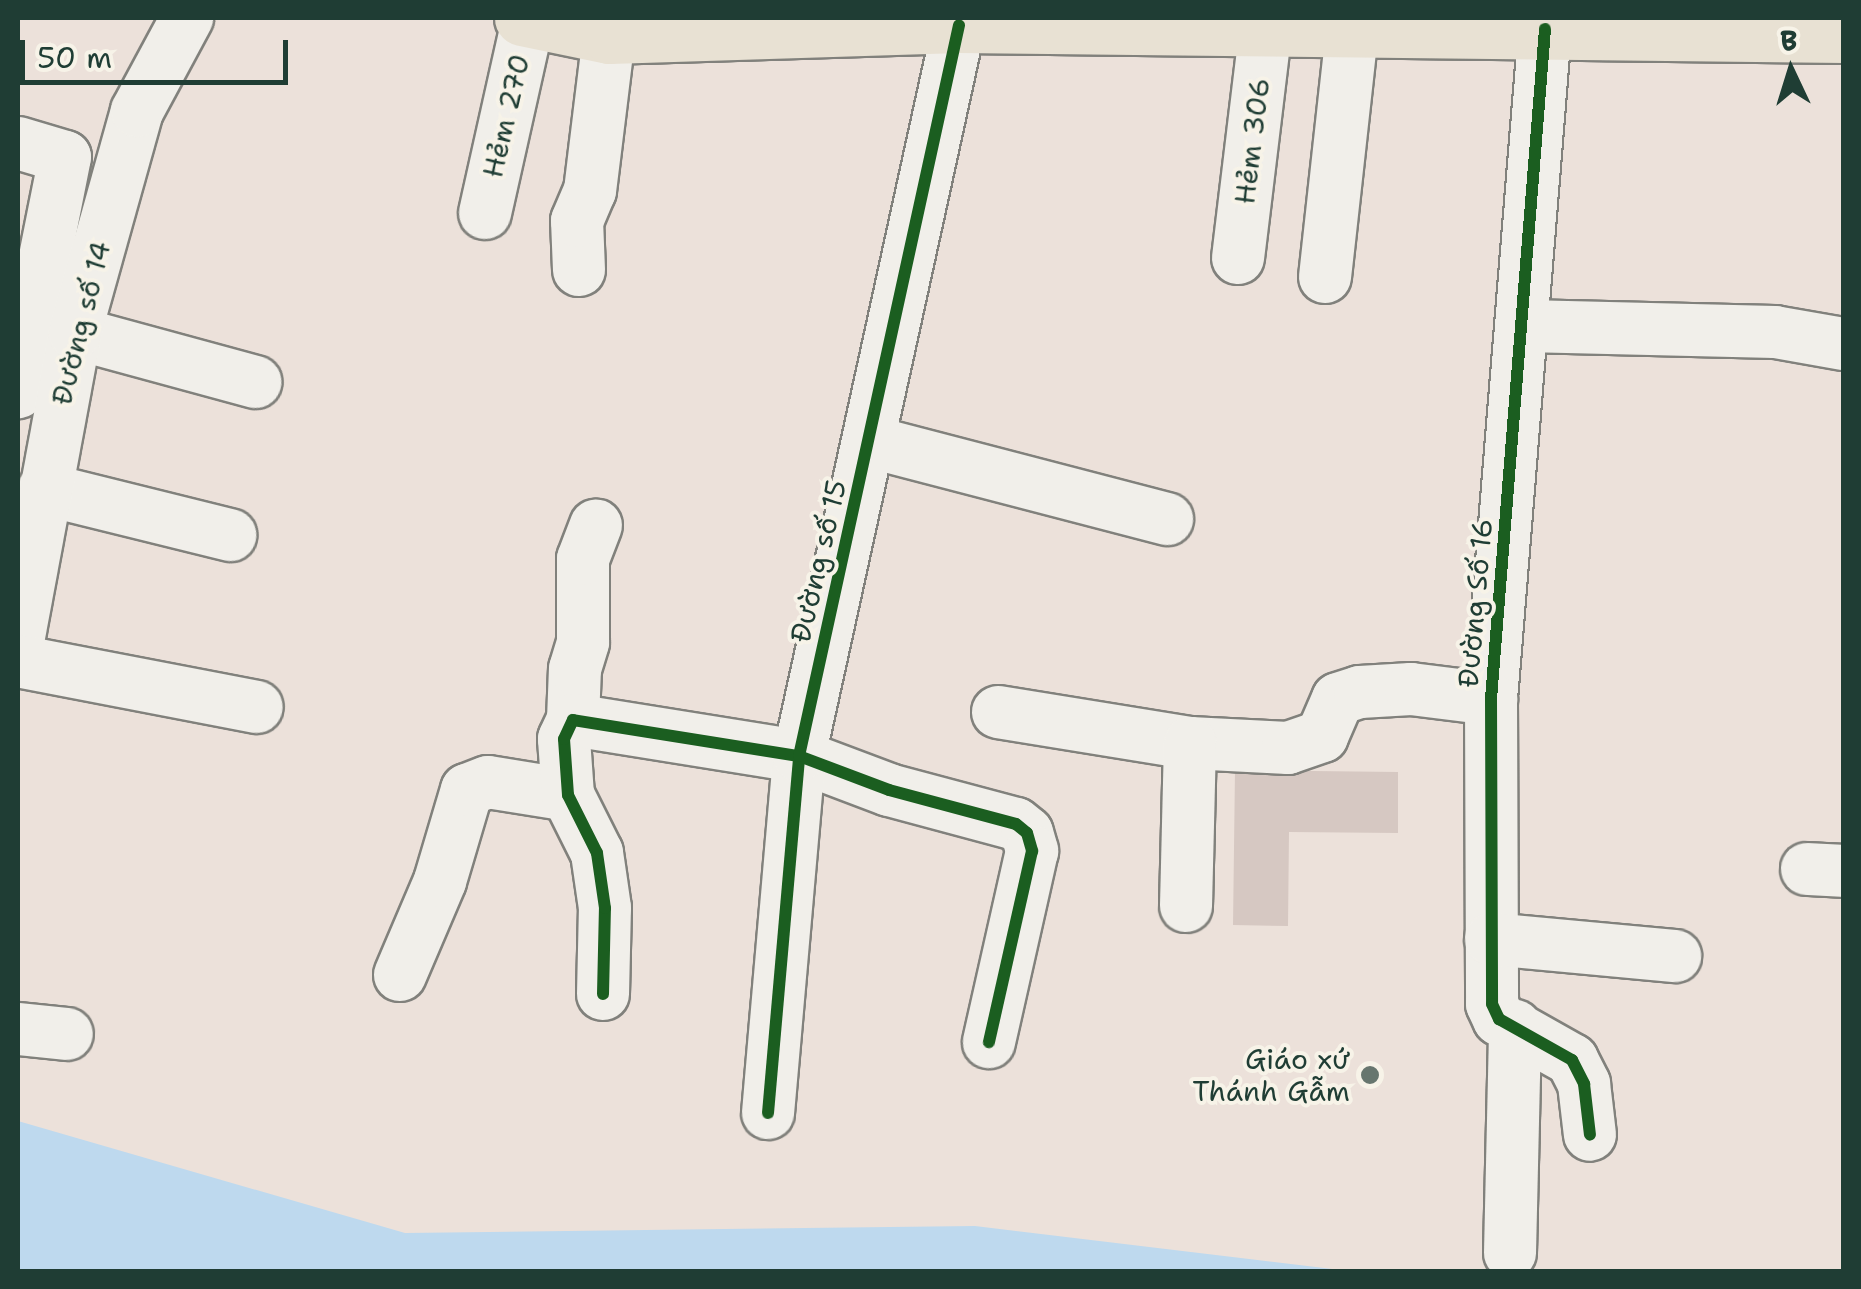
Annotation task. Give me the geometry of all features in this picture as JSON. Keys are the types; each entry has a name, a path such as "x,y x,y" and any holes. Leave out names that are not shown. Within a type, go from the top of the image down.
{"main road":[{"path":"525,18 609,36 698,25 1353,24 1575,25 1844,35"}],"street":[{"name":"Đường số 14","path":"18,642 75,333 137,112 187,18"},
{"name":"Hẻm 270","path":"485,213 525,18"},
{"path":"1325,277 1353,24"},
{"name":"Đường số 15","path":"768,1114 800,756 959,25"},
{"name":"Hẻm 306","path":"1238,258 1266,25"},
{"name":"Đường Số 16","path":"1514,1026 1500,1019 1492,1004 1491,698 1525,326 1575,25"},
{"path":"580,270 577,221 590,191 609,36"},
{"path":"18,143 65,157 18,392"},
{"path":"1525,326 1775,332 1844,344"},
{"path":"75,333 255,382"},
{"path":"871,442 1168,519"},
{"path":"44,489 230,535"},
{"path":"596,525 583,559 583,642 574,669 574,720 564,739 568,795 597,854 605,908 603,994"},
{"path":"18,660 258,708"},
{"path":"998,712 1190,743 1309,746 1322,736 1338,699 1360,692 1411,689 1491,698"},
{"path":"574,720 800,756 1027,833 1032,851 989,1042"},
{"path":"1186,906 1190,743"},
{"path":"400,976 440,881 467,790 488,782 568,795"},
{"path":"1492,939 1674,956"},
{"path":"1510,1253 1514,1026 1572,1060 1584,1084 1590,1135"}],"water":[{"path":"18,1121 405,1233 975,1226 1349,1271 18,1271"}],"building":[{"path":"1235,770 1398,772 1398,833 1289,832 1288,926 1233,925"}],"cycle path":[{"path":"768,1113 799,756 959,25"},
{"path":"1545,29 1491,699 1492,1004 1499,1019 1572,1060 1584,1084 1590,1135"},
{"path":"603,994 605,908 597,853 568,795 564,739 573,720 799,756 889,790 1016,824 1027,833 1032,851 989,1042"}],"place":[{"name":"Giáo xứ Thánh Gẫm","path":"1370,1075"}]}
